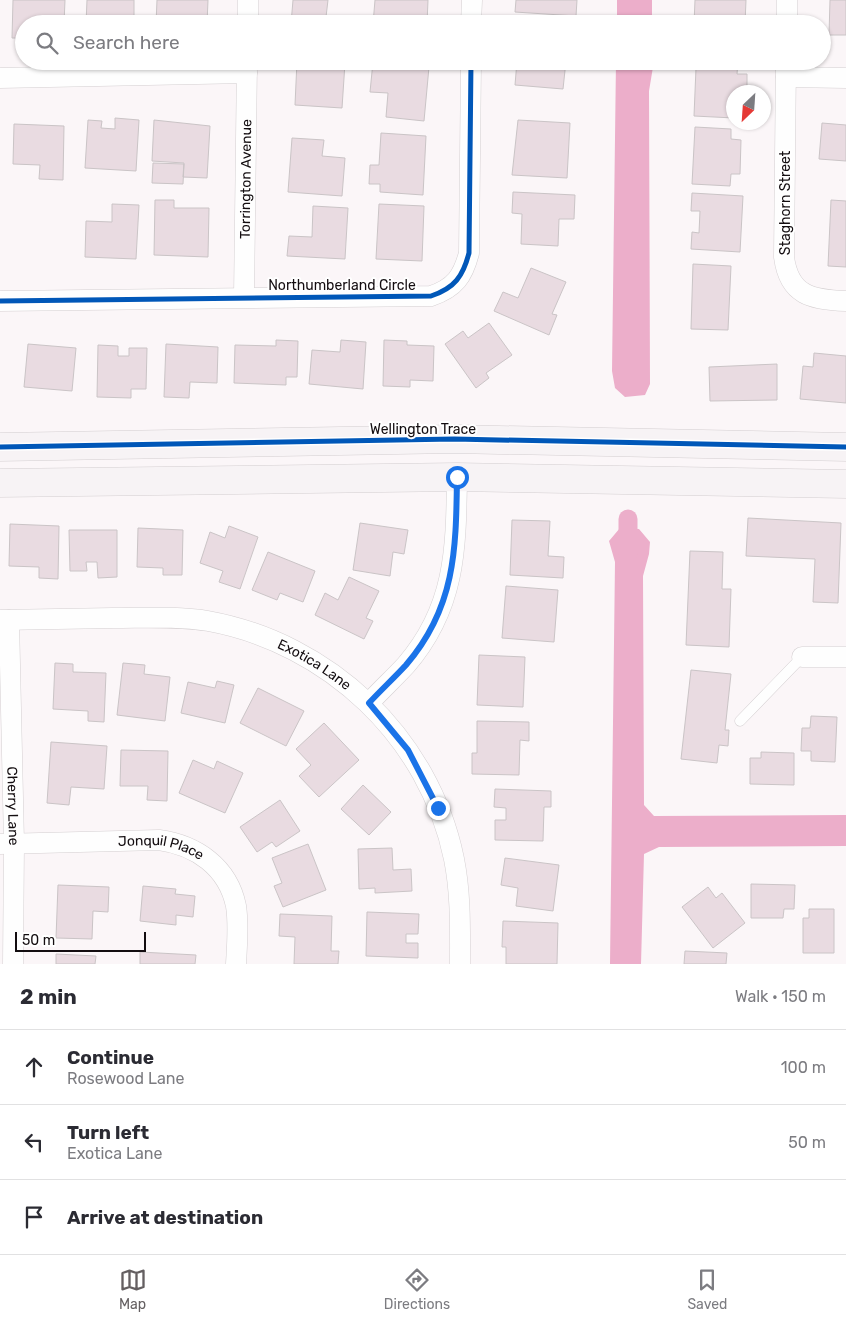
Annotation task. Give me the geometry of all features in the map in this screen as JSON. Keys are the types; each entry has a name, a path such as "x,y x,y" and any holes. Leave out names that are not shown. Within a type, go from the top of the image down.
{"street":[{"path":"248,0 248,15"},
{"path":"471,15 472,0"},
{"path":"787,0 787,15"},
{"path":"0,78 180,70"},
{"name":"Torrington Avenue","path":"244,297 247,70"},
{"name":"Northumberland Circle","path":"0,301 431,296 444,292 455,284 463,274 468,253 471,70"},
{"name":"Staghorn Street","path":"786,70 784,257 786,270 791,282 800,292 812,298 846,302"},
{"path":"793,70 846,78"},
{"name":"Wellington Trace","path":"0,447 454,439 846,447"},
{"path":"0,483 457,477 846,484"},
{"path":"369,703 407,664 424,640 444,601 452,573 456,544 457,477"},
{"name":"Exotica Lane","path":"5,620 167,617 207,621 245,630 282,644 317,662 369,703 408,750 422,772 443,820 454,858 459,898 460,964"},
{"name":"Cherry Lane","path":"5,620 7,843 13,964"},
{"path":"802,656 846,657"},
{"name":"Jonquil Place","path":"7,843 159,840 186,846 198,852 218,869 232,892 237,919 236,964"}],"lane":[{"path":"740,721 802,656"}],"shaded area":[{"path":"617,0 652,0 652,15 617,15"},
{"path":"616,70 652,70 649,91 650,384 645,395 625,397 615,388 612,371"},
{"path":"620,528 639,529 650,542 643,576 644,805 654,816 846,815 846,846 659,847 644,854 641,964 610,964 615,562 609,541"}],"building":[{"path":"13,0 65,0 64,15 15,15 15,38 12,38"},
{"path":"87,0 134,0 134,15 86,15"},
{"path":"157,0 208,0 207,15 156,15"},
{"path":"293,0 328,0 326,15 292,15"},
{"path":"375,0 428,0 427,15 374,15"},
{"path":"516,0 577,0 576,15 515,12"},
{"path":"695,0 746,0 745,15 694,15"},
{"path":"830,0 846,0 846,35 831,35"},
{"path":"297,70 345,70 342,108 295,105"},
{"path":"372,70 429,70 424,121 386,117 388,93 370,92"},
{"path":"516,70 565,70 563,89 515,85"},
{"path":"696,70 737,70 737,74 747,74 747,85 726,85 726,118 694,116"},
{"path":"115,118 139,120 136,171 85,168 88,120 102,121 101,128 115,129"},
{"path":"154,120 210,126 207,178 183,177 184,163 152,161"},
{"path":"518,120 570,123 567,178 512,175"},
{"path":"822,123 846,125 846,161 819,159"},
{"path":"14,124 64,126 63,180 39,179 40,165 13,164"},
{"path":"695,127 731,130 731,139 741,140 740,174 731,174 730,186 692,184"},
{"path":"381,133 426,136 423,195 380,192 380,184 369,184 370,165 379,165"},
{"path":"292,138 324,140 322,156 345,158 342,196 288,192"},
{"path":"153,163 184,164 183,184 152,183"},
{"path":"513,192 575,195 574,219 559,219 558,246 521,244 522,214 512,213"},
{"path":"692,193 743,196 740,252 691,249 692,232 699,233 700,211 691,211"},
{"path":"155,200 174,200 174,208 209,208 208,257 154,255"},
{"path":"831,200 846,201 846,267 828,266"},
{"path":"112,204 139,205 136,259 85,257 86,221 112,222"},
{"path":"379,204 424,206 422,261 376,259"},
{"path":"313,206 348,208 345,259 287,256 289,236 312,237"},
{"path":"693,264 731,266 728,330 691,329"},
{"path":"531,268 566,282 552,314 557,315 549,335 494,311 503,292 518,298"},
{"path":"489,323 512,355 486,373 489,378 476,388 445,344 463,331 468,338"},
{"path":"276,340 298,341 297,377 286,377 286,385 234,383 235,345 276,346"},
{"path":"341,340 366,342 363,389 309,384 312,350 340,352"},
{"path":"384,340 407,341 407,345 434,346 433,381 410,380 410,387 383,386"},
{"path":"28,344 76,348 72,391 24,387"},
{"path":"166,344 218,347 217,383 190,382 189,398 164,397"},
{"path":"98,345 118,346 118,356 129,356 129,348 147,348 146,389 131,389 131,398 97,397"},
{"path":"814,353 846,356 846,403 800,399 803,366 813,367"},
{"path":"777,364 777,400 710,401 709,367"},
{"path":"748,518 841,523 838,603 813,602 815,559 746,556"},
{"path":"512,520 550,521 548,556 564,557 563,578 510,575"},
{"path":"360,523 408,530 404,554 393,552 390,576 353,570"},
{"path":"10,524 59,526 58,579 39,578 39,567 9,566"},
{"path":"229,526 258,537 240,589 219,582 223,571 200,563 210,532 225,538"},
{"path":"138,528 183,530 182,575 163,575 163,568 137,567"},
{"path":"69,530 117,530 117,577 98,578 97,562 86,562 87,571 70,571"},
{"path":"690,551 723,552 722,589 731,589 729,647 686,645"},
{"path":"268,552 315,571 303,602 280,593 277,600 252,590"},
{"path":"349,577 379,591 366,618 373,621 364,639 315,615 325,593 338,600"},
{"path":"506,586 558,590 554,642 502,638"},
{"path":"479,655 525,657 523,707 477,705"},
{"path":"55,663 73,664 73,672 106,673 104,722 88,721 88,711 53,709"},
{"path":"123,663 145,665 144,674 170,677 165,721 117,715"},
{"path":"691,670 731,674 725,730 729,730 728,746 719,745 717,763 681,759"},
{"path":"217,681 234,685 225,723 181,713 188,682 215,688"},
{"path":"258,688 304,711 286,746 240,723"},
{"path":"811,716 837,717 835,762 811,761 811,751 801,751 802,728 810,728"},
{"path":"477,721 529,722 529,741 520,740 519,775 472,774 472,753 477,753"},
{"path":"324,723 359,760 319,797 299,776 311,765 296,749"},
{"path":"51,742 107,746 104,789 71,787 69,805 47,803"},
{"path":"121,750 168,751 167,801 147,800 148,786 120,786"},
{"path":"761,752 794,753 794,785 750,784 750,758 761,758"},
{"path":"193,760 214,769 217,761 243,773 225,813 179,793"},
{"path":"363,785 391,812 369,835 341,809"},
{"path":"495,789 551,791 551,807 544,807 543,841 495,840 495,820 506,820 506,808 494,807"},
{"path":"280,800 300,831 276,847 272,842 257,852 240,827"},
{"path":"308,844 326,890 283,907 274,886 282,883 272,858"},
{"path":"392,848 393,870 411,869 412,891 375,893 375,888 359,889 358,849"},
{"path":"505,858 559,865 553,911 516,906 518,888 501,885"},
{"path":"751,884 795,885 794,909 784,909 783,918 751,918"},
{"path":"58,885 109,887 108,912 93,911 92,939 56,938"},
{"path":"143,886 176,889 175,894 195,896 193,917 176,915 176,925 140,921"},
{"path":"708,887 716,898 722,893 745,923 713,948 682,907"},
{"path":"809,909 834,909 834,953 803,953 803,918 809,918"},
{"path":"367,912 419,914 418,934 406,934 406,943 418,943 418,958 366,956"},
{"path":"280,914 332,916 331,951 339,951 338,964 294,964 295,937 279,936"},
{"path":"503,921 558,923 557,964 506,964 506,947 502,947"},
{"path":"685,951 727,953 726,964 684,964"},
{"path":"140,952 196,955 195,964 140,964"},
{"path":"56,954 96,956 95,964 56,964"}],"waterway":[{"path":"628,519 628,553"}],"cycle path":[{"path":"0,301 431,296 439,293 452,285 461,275 469,253 471,70"},
{"path":"0,447 454,439 846,447"}],"route":[{"path":"438,808 422,772 408,750 369,703 407,664 424,640 444,601 452,573 456,544 457,477"}]}
